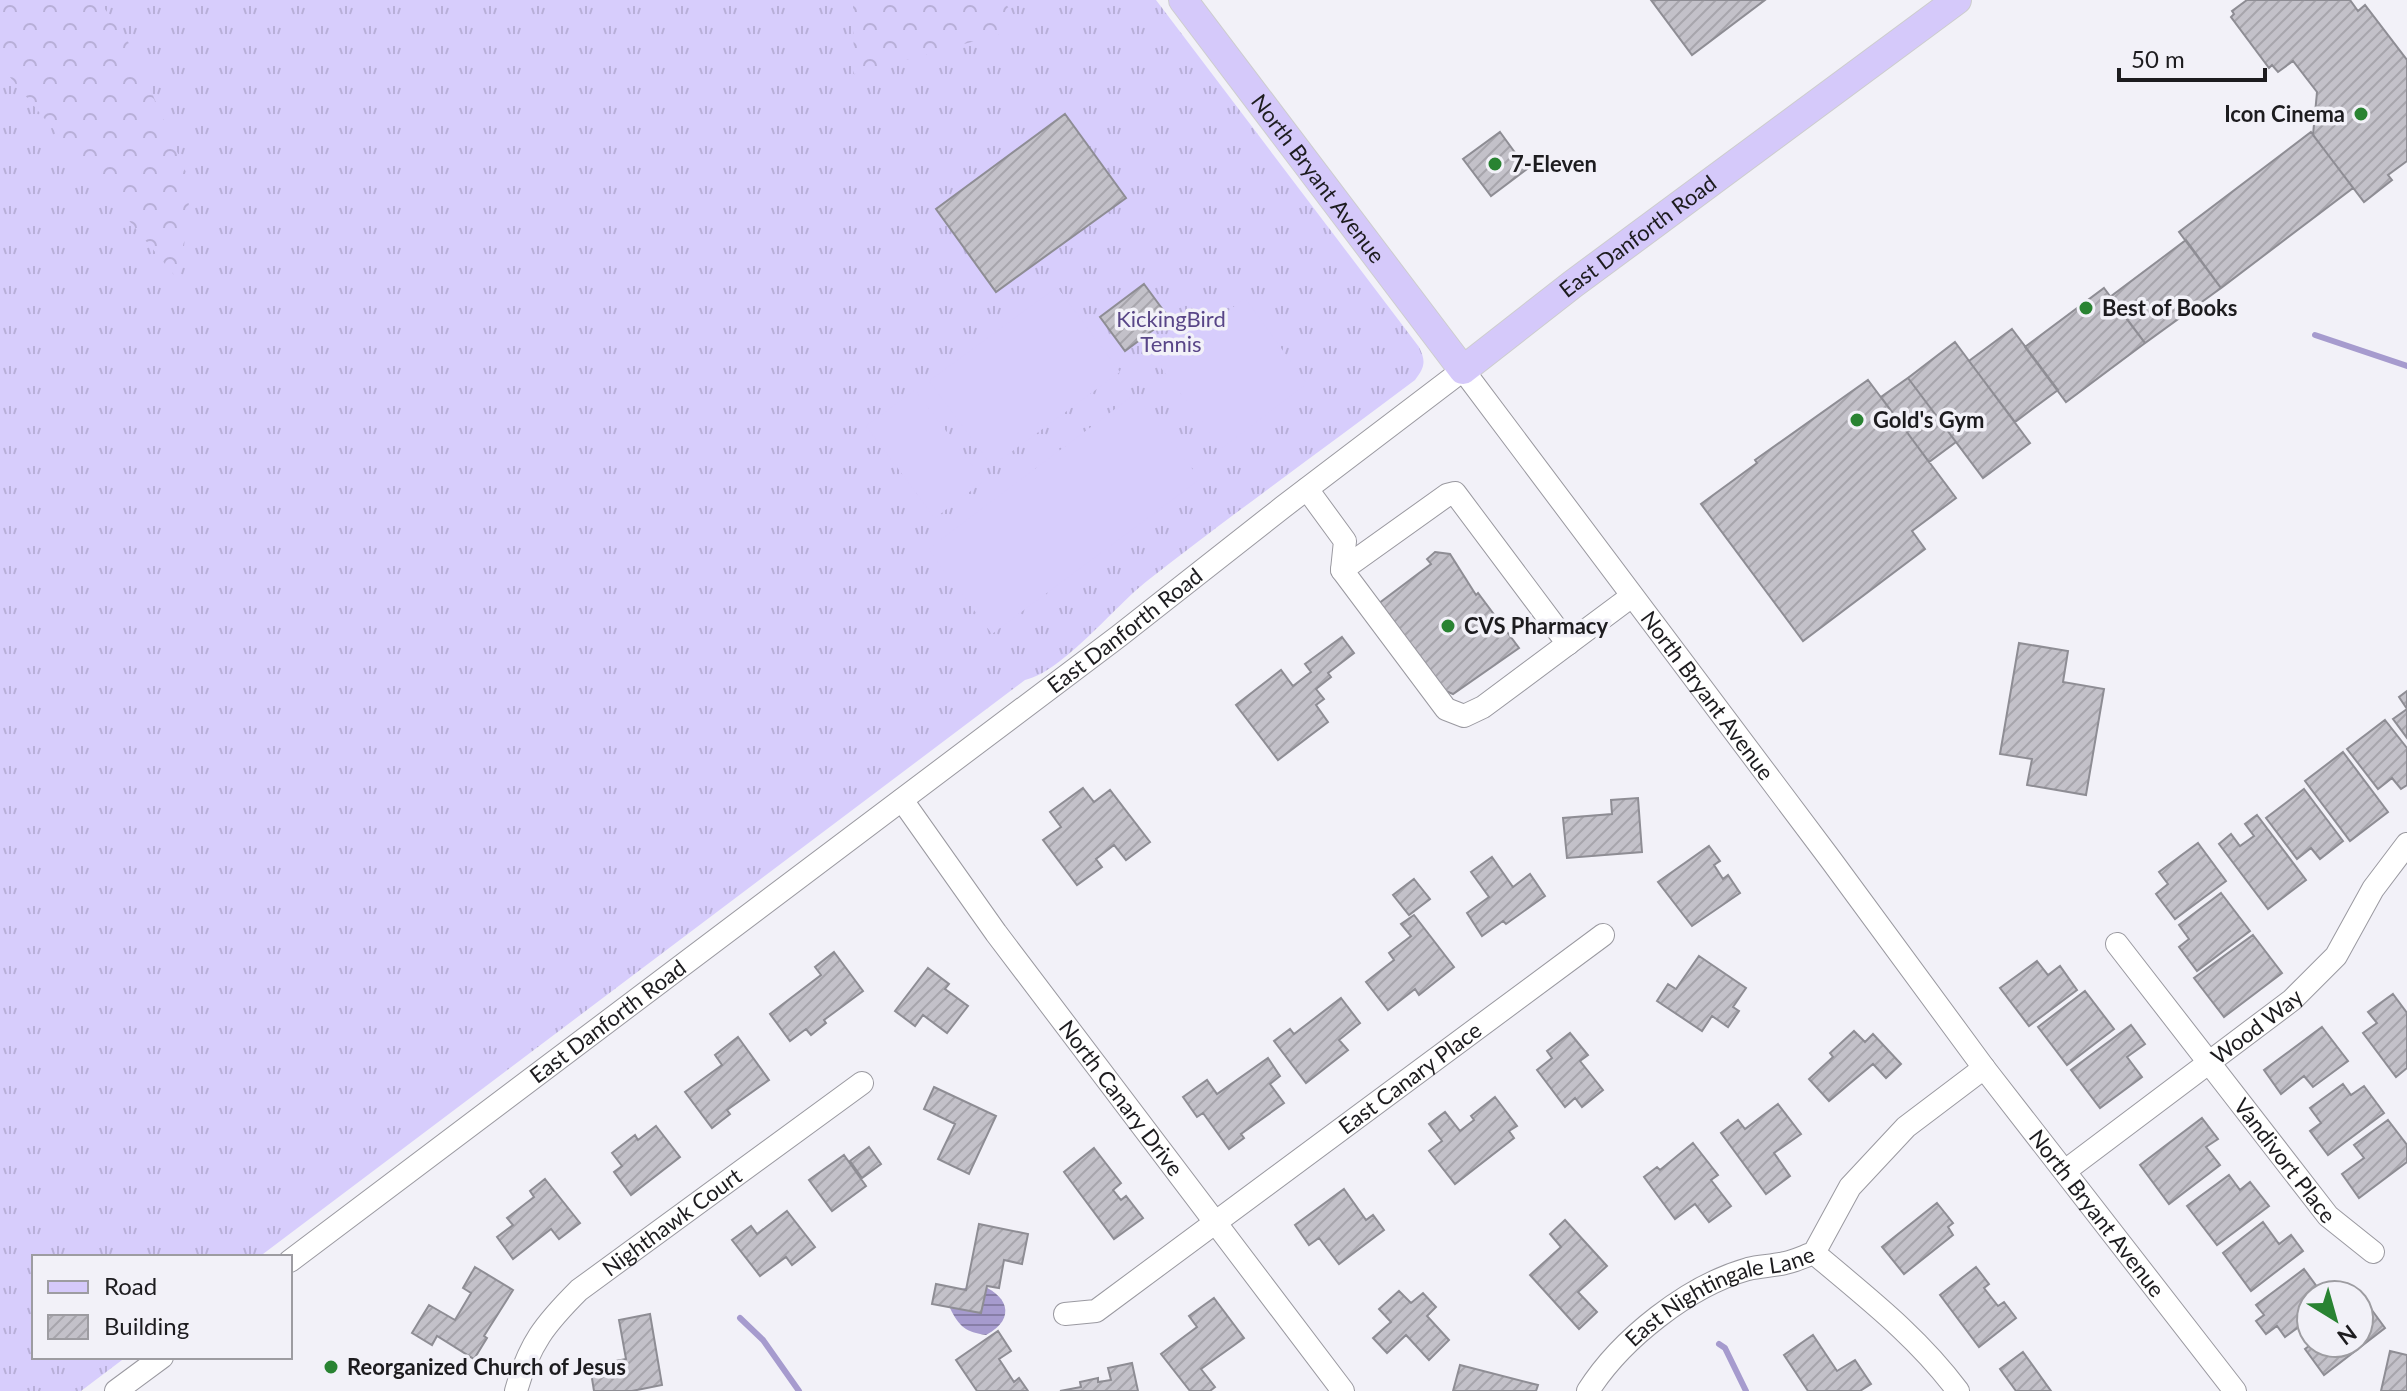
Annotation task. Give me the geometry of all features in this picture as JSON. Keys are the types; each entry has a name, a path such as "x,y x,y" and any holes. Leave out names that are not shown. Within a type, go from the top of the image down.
{"main road":[{"name":"North Bryant Avenue","path":"1183,0 1463,370"},
{"name":"East Danforth Road","path":"1463,370 1573,284 1957,0"}],"street":[{"name":"East Danforth Road","path":"292,1259 1119,636 1463,370"},
{"name":"North Bryant Avenue","path":"1463,370 1984,1068 2235,1391"},
{"path":"1307,489 1345,541 1342,570 1446,709 1464,716 1483,707 1632,596"},
{"path":"1342,570 1447,495 1455,493 1568,644"},
{"name":"North Canary Drive","path":"902,800 996,933 1343,1391"},
{"name":"Wood Way","path":"2065,1171 2313,982 2336,956 2373,889 2407,844"},
{"name":"East Canary Place","path":"1065,1314 1096,1311 1603,935"},
{"name":"Vandivort Place","path":"2117,944 2328,1216 2373,1252"},
{"name":"East Nightingale Lane","path":"1588,1391 1625,1344 1658,1317 1701,1290 1747,1269 1785,1263 1814,1253 1858,1177 1906,1127 1984,1068"},
{"name":"Nighthawk Court","path":"516,1391 523,1363 545,1324 579,1290 862,1083"},
{"path":"1814,1253 1879,1305 1912,1337 1958,1391"},
{"path":"116,1391 159,1359"}],"green space":[{"name":"KickingBird Tennis","path":"0,0 1156,0 1419,347 1423,368 1415,380 1147,581 1055,665 1025,680 262,1255 32,1255 32,1359 123,1359 81,1391 0,1391"},
{"path":"853,0 1003,0 1023,28 854,74"},
{"path":"100,2 133,49 191,184 180,282 0,65 0,5"},
{"path":"1057,287 1120,372 992,466 929,381"},
{"path":"1245,298 1307,384 1222,448 1158,364"},
{"path":"915,390 984,481 935,518 866,426"},
{"path":"1135,394 1200,479 992,634 928,549"}],"shaded area":[{"path":"977,1284 996,1293 1005,1306 1002,1321 986,1335 964,1328 950,1308 959,1290"}],"building":[{"path":"1651,0 1765,0 1692,55"},
{"name":"Icon Cinema","path":"2247,0 2350,0 2358,11 2365,5 2407,60 2407,161 2388,175 2392,180 2364,202 2313,135 2317,92 2293,61 2278,72 2272,65 2269,68 2231,17 2234,14 2232,11"},
{"path":"1065,114 1126,198 996,292 936,209"},
{"name":"7-Eleven","path":"1500,132 1527,169 1491,196 1463,159"},
{"path":"2311,132 2353,188 2221,288 2179,232"},
{"path":"2186,240 2221,288 2145,343 2110,297"},
{"path":"1144,284 1169,318 1125,351 1100,317"},
{"path":"2104,288 2145,343 2066,402 2025,347"},
{"path":"2012,329 2058,390 2015,422 1969,361"},
{"path":"1955,342 2030,443 1983,478 1908,378"},
{"path":"1908,378 1956,442 1929,462 1881,397"},
{"path":"1868,380 1956,498 1912,531 1925,549 1803,641 1701,504 1757,463 1755,460"},
{"name":"CVS Pharmacy","path":"1435,552 1450,554 1476,595 1478,593 1519,648 1453,694 1441,689 1378,604 1431,564 1427,559"},
{"path":"1342,637 1354,653 1328,673 1331,677 1316,689 1324,699 1316,705 1328,722 1278,760 1236,705 1281,670 1293,686 1311,672 1305,664"},
{"path":"2019,643 2068,651 2063,682 2104,689 2086,795 2027,785 2032,759 2000,754"},
{"path":"2407,691 2407,709 2399,697"},
{"path":"2407,709 2407,738 2393,719"},
{"path":"2385,720 2407,748 2407,785 2401,789 2392,778 2378,789 2347,749"},
{"path":"2343,752 2388,812 2350,841 2305,781"},
{"path":"1083,788 1094,802 1110,790 1150,842 1126,860 1114,845 1096,859 1102,867 1077,885 1043,840 1061,827 1050,812"},
{"path":"2304,789 2343,841 2320,859 2311,848 2297,859 2266,818"},
{"path":"1638,798 1642,852 1567,858 1563,818 1612,814 1611,800"},
{"path":"2257,815 2306,880 2268,909 2219,844 2231,834 2240,846 2254,836 2245,824"},
{"path":"2198,843 2226,881 2175,919 2156,894 2168,884 2159,872"},
{"path":"1709,846 1720,861 1714,865 1723,879 1728,875 1740,893 1692,926 1658,882"},
{"path":"1492,857 1513,887 1530,874 1545,896 1506,924 1503,921 1482,936 1467,913 1489,897 1471,872"},
{"path":"1414,879 1430,899 1409,915 1393,895"},
{"path":"2221,893 2250,931 2197,971 2179,947 2189,939 2179,925"},
{"path":"1414,915 1454,967 1419,995 1415,989 1388,1010 1366,982 1394,960 1389,953 1411,936 1401,924"},
{"path":"2253,935 2282,973 2224,1017 2194,978"},
{"path":"834,952 863,991 824,1020 826,1023 811,1035 806,1029 790,1041 770,1014 821,975 815,967"},
{"path":"1699,956 1746,988 1733,1007 1739,1011 1728,1027 1712,1016 1702,1031 1657,1001 1668,984 1676,989"},
{"path":"2037,961 2048,975 2060,966 2077,990 2029,1026 2000,988"},
{"path":"928,968 949,984 945,989 968,1006 947,1033 923,1015 915,1026 895,1011"},
{"path":"2085,991 2114,1029 2067,1065 2038,1027"},
{"path":"2393,994 2407,1013 2407,1068 2396,1077 2363,1033 2377,1023 2368,1012"},
{"path":"1341,998 1360,1023 1339,1040 1348,1050 1306,1083 1274,1041 1290,1029 1294,1034"},
{"path":"2131,1025 2145,1044 2127,1057 2142,1077 2100,1108 2071,1070"},
{"path":"2322,1027 2348,1061 2313,1087 2304,1076 2281,1094 2264,1070"},
{"path":"1854,1031 1865,1042 1873,1034 1901,1064 1886,1078 1873,1064 1829,1101 1809,1079 1833,1057 1830,1053"},
{"path":"1570,1033 1588,1055 1580,1061 1603,1090 1582,1107 1575,1098 1565,1107 1537,1070 1552,1058 1547,1051"},
{"path":"738,1037 769,1080 727,1110 730,1114 712,1128 685,1092 722,1065 715,1055"},
{"path":"1268,1058 1280,1076 1270,1084 1284,1103 1241,1134 1244,1138 1229,1149 1203,1113 1197,1117 1183,1097 1207,1080 1217,1094"},
{"path":"2343,1084 2351,1095 2364,1086 2384,1113 2328,1155 2310,1131 2321,1123 2310,1108"},
{"path":"934,1087 996,1116 969,1174 938,1159 955,1124 924,1109"},
{"path":"1495,1097 1517,1126 1509,1131 1514,1138 1455,1184 1429,1151 1442,1141 1429,1124 1445,1112 1460,1131 1474,1120 1471,1116"},
{"path":"1778,1104 1801,1134 1774,1153 1790,1176 1766,1194 1721,1133 1738,1120 1745,1129"},
{"path":"2202,1118 2218,1139 2206,1147 2220,1165 2169,1204 2140,1165"},
{"path":"2388,1120 2407,1145 2407,1162 2359,1198 2342,1174 2364,1158 2354,1145"},
{"path":"656,1126 680,1157 631,1195 614,1172 622,1166 612,1153 635,1135 638,1140"},
{"path":"1693,1143 1718,1175 1711,1180 1731,1206 1709,1222 1695,1204 1675,1219 1644,1177 1657,1167 1660,1170"},
{"path":"869,1147 881,1164 862,1178 850,1161"},
{"path":"1094,1148 1121,1183 1113,1190 1121,1200 1126,1196 1143,1218 1114,1239 1064,1172"},
{"path":"844,1155 866,1186 832,1211 809,1180"},
{"path":"2229,1175 2240,1190 2250,1182 2269,1206 2217,1245 2187,1206"},
{"path":"545,1179 580,1223 559,1239 551,1229 513,1259 497,1237 513,1225 507,1218 534,1197 530,1191"},
{"path":"1344,1189 1366,1220 1373,1215 1384,1230 1339,1264 1319,1238 1309,1245 1295,1225"},
{"path":"1937,1203 1953,1223 1948,1227 1953,1235 1904,1274 1882,1247"},
{"path":"787,1211 815,1247 792,1265 786,1257 760,1276 732,1240 751,1226 757,1234"},
{"path":"1565,1220 1607,1266 1578,1292 1597,1312 1579,1329 1530,1275 1561,1247 1550,1234"},
{"path":"2263,1222 2279,1244 2291,1235 2303,1251 2251,1291 2223,1253"},
{"path":"979,1224 1028,1234 1022,1264 1004,1260 999,1288 987,1286 981,1313 932,1304 936,1284 966,1290"},
{"path":"475,1267 513,1290 484,1336 487,1338 474,1359 437,1336 432,1345 412,1333 429,1305 455,1320 471,1293 463,1288"},
{"path":"1976,1267 1989,1284 1984,1288 1998,1306 2004,1302 2016,1318 1979,1347 1940,1295"},
{"path":"2304,1269 2311,1279 2295,1279 2295,1330 2285,1337 2277,1326 2266,1334 2256,1321 2264,1315 2256,1305"},
{"path":"1399,1291 1411,1303 1423,1293 1436,1307 1427,1316 1449,1340 1429,1360 1406,1335 1387,1353 1373,1338 1391,1322 1379,1309"},
{"path":"1214,1298 1244,1338 1201,1369 1215,1387 1210,1391 1190,1391 1161,1354 1197,1327 1189,1316"},
{"path":"650,1314 662,1385 632,1391 594,1391 590,1366 626,1359 619,1320"},
{"path":"2375,1314 2385,1328 2375,1336"},
{"path":"998,1331 1011,1351 999,1359 1014,1382 1019,1378 1028,1391 977,1391 956,1360"},
{"path":"1813,1335 1837,1371 1855,1360 1871,1384 1860,1391 1808,1391 1784,1355"},
{"path":"2390,1351 2407,1355 2407,1391 2381,1391"},
{"path":"2023,1352 2051,1391 2016,1391 2000,1369"},
{"path":"2312,1359 2345,1359 2324,1375"},
{"path":"1132,1363 1138,1391 1060,1391 1081,1387 1080,1382 1098,1378 1098,1382 1111,1380 1108,1368"},
{"path":"1460,1365 1538,1385 1536,1391 1453,1391"}],"waterway":[{"path":"2315,335 2407,366"},
{"path":"740,1318 763,1340 799,1391"},
{"path":"1719,1344 1725,1348 1746,1391"}],"place":[{"name":"Icon Cinema","path":"2361,114"},
{"name":"7-Eleven","path":"1495,164"},
{"name":"Best of Books","path":"2086,308"},
{"name":"Gold's Gym","path":"1857,420"},
{"name":"CVS Pharmacy","path":"1448,626"},
{"name":"Reorganized Church of Jesus","path":"331,1367"}]}
